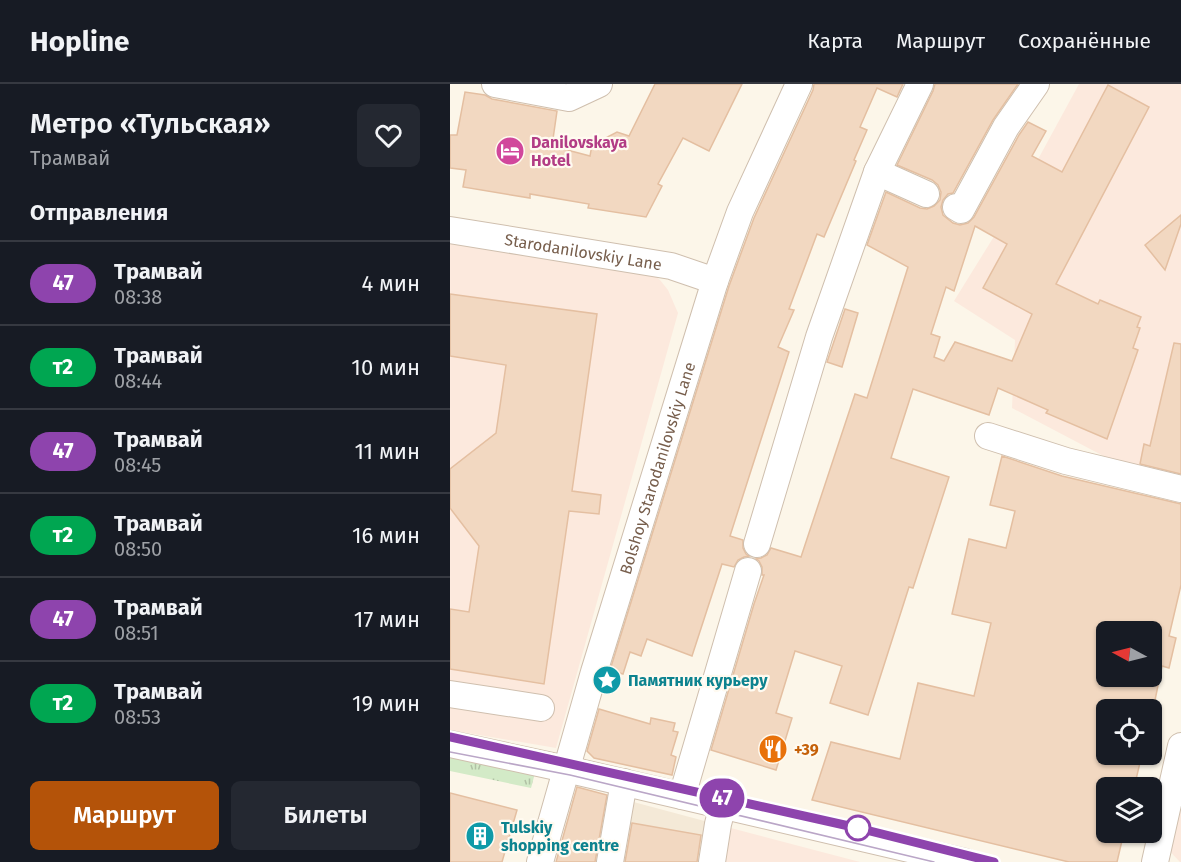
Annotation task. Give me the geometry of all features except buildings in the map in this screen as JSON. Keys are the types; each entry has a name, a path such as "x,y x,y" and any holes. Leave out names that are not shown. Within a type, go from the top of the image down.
{"street":[{"path":"495,84 569,98 599,84"},
{"name":"Bolshoy Starodanilovskiy Lane","path":"540,862 594,672 715,281 740,212 799,84"},
{"path":"757,544 819,338 877,172 920,84"},
{"path":"956,207 961,210 1006,126 1036,84"},
{"path":"877,172 926,194"},
{"name":"Starodanilovskiy Lane","path":"450,230 671,266 715,281"},
{"path":"988,436 1066,461 1181,489"},
{"path":"682,796 748,571"},
{"path":"450,694 541,708"},
{"path":"450,744 624,782 965,862"},
{"path":"1157,862 1181,746"},
{"path":"610,862 624,782"},
{"path":"712,862 723,805"},
{"path":"1157,862 1181,832"}],"shaded area":[{"path":"1079,84 1181,84 1181,481 1132,471 1012,408 1015,340 954,301 1011,209"},
{"path":"450,241 653,274 668,290 678,313 556,748 450,730"},
{"path":"1181,767 1181,862 1180,862 1164,845"},
{"path":"611,796 727,827 721,862 592,862"},
{"path":"727,827 860,862 721,862"}],"green space":[{"path":"450,757 535,773 531,788 450,771"}],"tram line":[{"path":"450,737 858,828 994,862"},
{"name":"47","path":"450,737 858,828 994,862"},
{"path":"450,752 570,775 934,862"}],"place":[{"name":"Danilovskaya Hotel","path":"510,151"},
{"name":"Памятник курьеру","path":"607,680"},
{"name":"+39","path":"773,749"},
{"name":"Tulskiy shopping centre","path":"480,836"}]}
